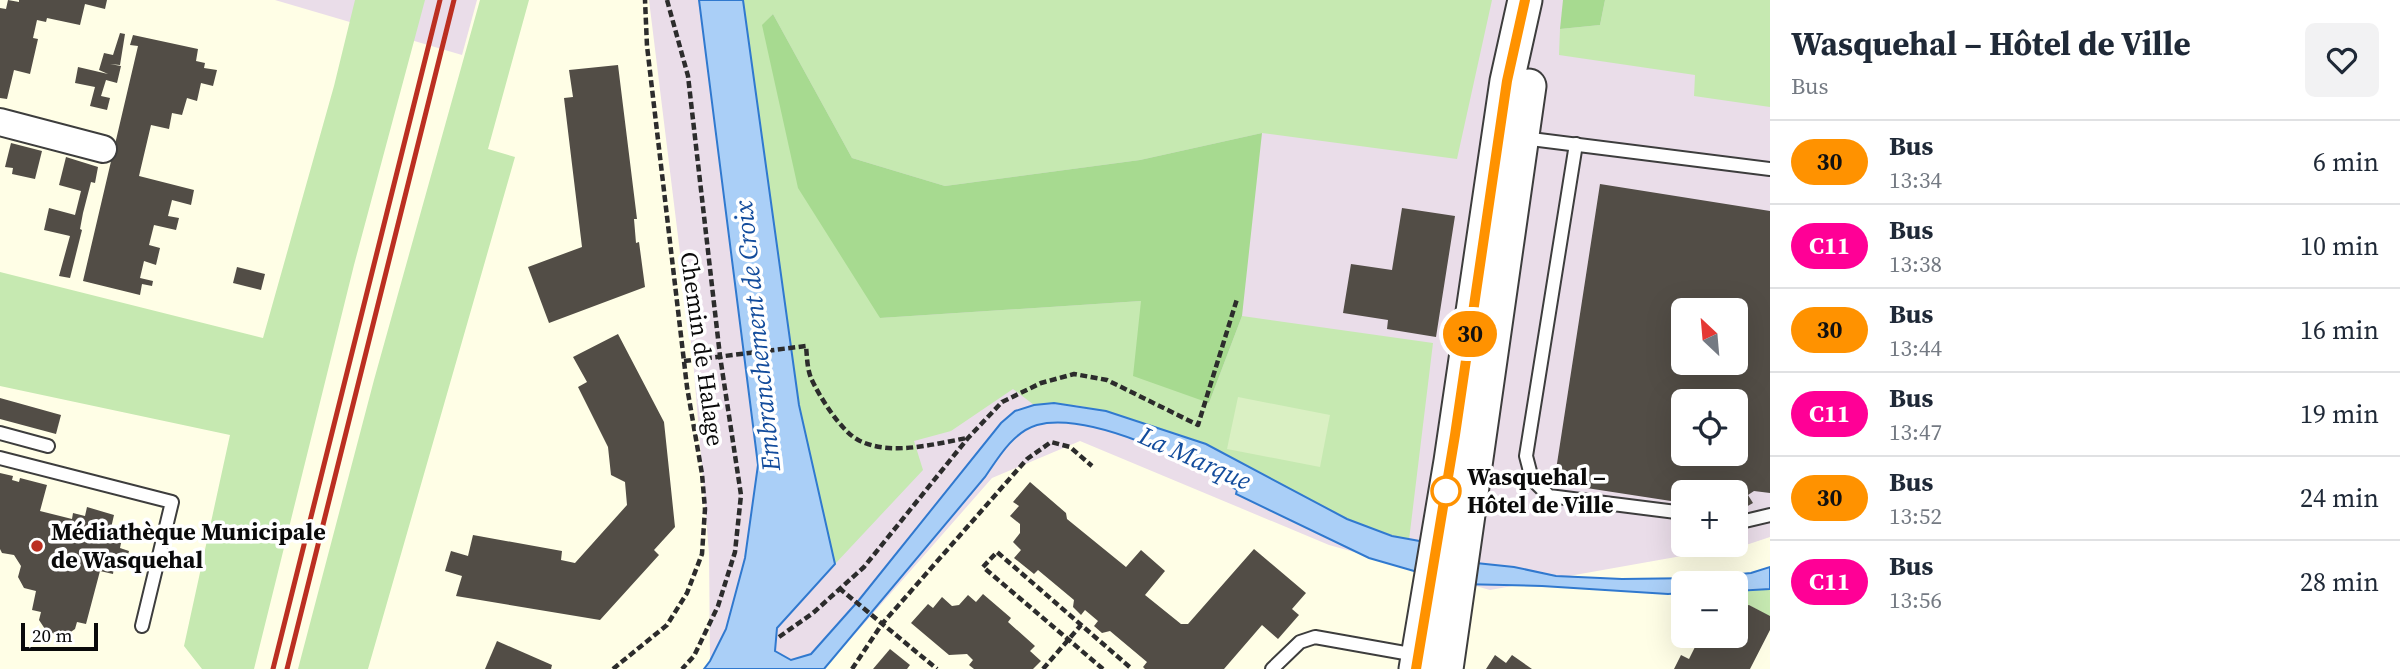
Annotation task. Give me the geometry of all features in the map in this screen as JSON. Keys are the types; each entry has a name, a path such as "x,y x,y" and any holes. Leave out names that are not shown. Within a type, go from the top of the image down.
{"street":[{"path":"1510,136 1507,81 1525,0"},
{"path":"1432,661 1510,136 1541,0"},
{"path":"0,122 103,149"}],"lane":[{"path":"1510,136 1770,169"},
{"path":"1576,144 1526,456 1532,479 1549,496 1671,511"},
{"path":"0,433 48,446"},
{"path":"0,458 172,502 142,626"},
{"path":"1748,520 1770,514"},
{"path":"1272,669 1300,642 1315,637 1432,661"}],"path":[{"name":"Chemin de Halage","path":"613,669 667,625 687,593 702,554 705,509 684,361 647,46 645,0"},
{"name":"Chemin de Halage","path":"667,0 688,76 720,356 741,495 735,552 718,606 694,656 682,669"},
{"path":"779,637 813,613 864,566 968,438 1002,402 1041,383 1074,374 1107,380 1198,425 1237,299"},
{"path":"684,361 806,346 810,376 834,417 859,441 888,448 929,445 968,438"},
{"path":"852,669 882,624 1027,459 1051,442 1070,447 1092,466"},
{"path":"1103,669 983,567 997,552 1132,669"},
{"path":"839,588 937,669"},
{"path":"1043,669 1081,625"}],"shaded area":[{"path":"275,0 477,0 462,55"},
{"path":"649,0 1770,0 1770,537 1748,544 1748,480 1671,480 1671,557 1676,557 1490,590 1329,545 1080,441 992,478 826,667 710,661 709,553 693,359"}],"green space":[{"path":"355,0 425,0 354,265 254,669 202,669 184,646 230,435 0,386 0,272 263,338 334,86"},
{"path":"480,0 529,0 488,149 515,157 368,669 298,669 374,380"},
{"path":"743,0 1492,0 1457,159 1262,133 1140,160 945,186 852,158 773,14 763,25 880,318 1141,301 1209,403 1242,316 1433,343 1409,540 1367,528 1347,519 1206,444 1106,411 1075,405 1034,405 1013,389 951,431 914,441 923,470 835,564 799,405"},
{"path":"1563,0 1605,0 1600,25 1560,29"},
{"path":"1605,0 1770,0 1770,107 1694,96 1695,75 1559,55 1560,29 1600,25"},
{"path":"773,14 852,158 945,186 1140,160 1262,133 1242,316 1209,403 1133,376 1141,301 880,318 798,188 762,25"},
{"path":"1238,397 1330,415 1320,467 1227,449"},
{"path":"1770,589 1770,617 1748,605 1748,590"}],"water":[{"path":"699,0 743,0 799,405 835,564 777,628 775,651 791,660 811,654 859,600 1001,423 1015,411 1054,403 1106,411 1206,444 1347,519 1392,536 1425,542 1457,561 1514,567 1556,576 1671,578 1671,594 1459,584 1369,558 1236,494 1237,490 1168,453 1112,432 1084,425 1059,423 1028,428 1013,440 824,669 704,669 726,629 745,558 758,465"},
{"path":"1770,567 1770,589 1748,590 1748,573"}],"building":[{"path":"8,0 107,0 105,9 85,4 80,25 47,18 46,22 37,20 33,38 38,39 30,74 14,70 7,99 0,98 0,8 6,9"},
{"path":"120,33 125,34 120,65 110,64 121,66 117,83 106,80 101,96 110,98 107,110 90,106 95,87 75,83 78,67 108,74 99,70 104,53 113,55"},
{"path":"133,35 198,49 196,61 205,63 204,68 217,70 213,86 201,83 197,101 187,98 182,115 172,113 169,129 151,125 139,176 194,190 191,205 172,200 168,216 179,218 176,230 154,225 149,245 160,248 156,265 144,261 140,278 153,281 152,286 142,284 140,295 83,281 138,46 130,45"},
{"path":"618,65 637,219 634,219 636,243 639,242 645,287 549,323 528,267 582,247 564,98 573,97 569,70"},
{"path":"11,143 42,151 35,179 12,174 13,168 5,167"},
{"path":"66,157 98,167 95,183 91,182 83,213 82,230 70,278 59,276 70,236 44,230 49,208 75,215 81,191 59,185"},
{"path":"1600,184 1770,211 1770,493 1754,491 1748,495 1748,480 1671,480 1671,501 1554,483"},
{"path":"1402,208 1455,216 1436,337 1387,329 1388,320 1343,313 1351,264 1392,270"},
{"path":"237,267 265,274 261,290 233,283"},
{"path":"618,334 664,422 675,527 654,550 659,555 600,620 456,596 462,576 445,571 451,551 468,556 473,535 562,551 561,560 575,563 627,505 625,482 611,475 608,447 578,387 587,382 573,357"},
{"path":"0,398 61,415 56,434 0,419"},
{"path":"0,473 13,476 12,480 19,482 20,478 47,485 40,511 72,519 73,513 85,516 87,507 114,515 111,528 116,530 113,541 121,543 120,548 129,551 124,570 114,567 113,574 100,571 86,624 77,622 75,629 65,636 47,632 39,620 41,612 32,610 36,591 24,588 18,577 21,566 14,555 2,553 0,549"},
{"path":"1030,482 1066,513 1067,519 1126,567 1141,550 1165,571 1145,595 1181,624 1188,624 1254,549 1306,593 1292,609 1299,615 1278,639 1262,625 1224,669 1145,669 1143,667 1147,662 1110,631 1102,633 1094,626 1098,621 1085,610 1081,615 1073,607 1074,600 1038,570 1034,574 1014,558 1021,550 1013,542 1020,533 1020,524 1010,516 1019,506 1013,502"},
{"path":"983,594 1011,618 1008,622 1035,646 1030,651 1041,661 1033,669 974,669 969,665 973,660 967,654 949,655 911,623 928,604 933,608 942,597 952,606 959,605 968,595 976,602"},
{"path":"1748,605 1770,616 1770,630 1750,669 1674,669 1681,655 1689,659 1694,648 1748,648"},
{"path":"497,641 552,665 551,669 485,669"},
{"path":"890,649 910,665 907,669 873,669"},
{"path":"1495,655 1506,663 1512,655 1532,669 1486,669"}],"railway":[{"path":"273,669 440,0"},
{"path":"287,669 454,0"}],"bus line":[{"name":"30","path":"1416,669 1455,435 1507,81 1525,0"}],"place":[{"name":"Wasquehal – Hôtel de Ville","path":"1446,491"},
{"name":"Médiathèque Municipale de Wasquehal","path":"37,546"}],"water label":[{"name":"Embranchement de Croix","path":"757,336"},
{"name":"La Marque","path":"1195,458"}]}
